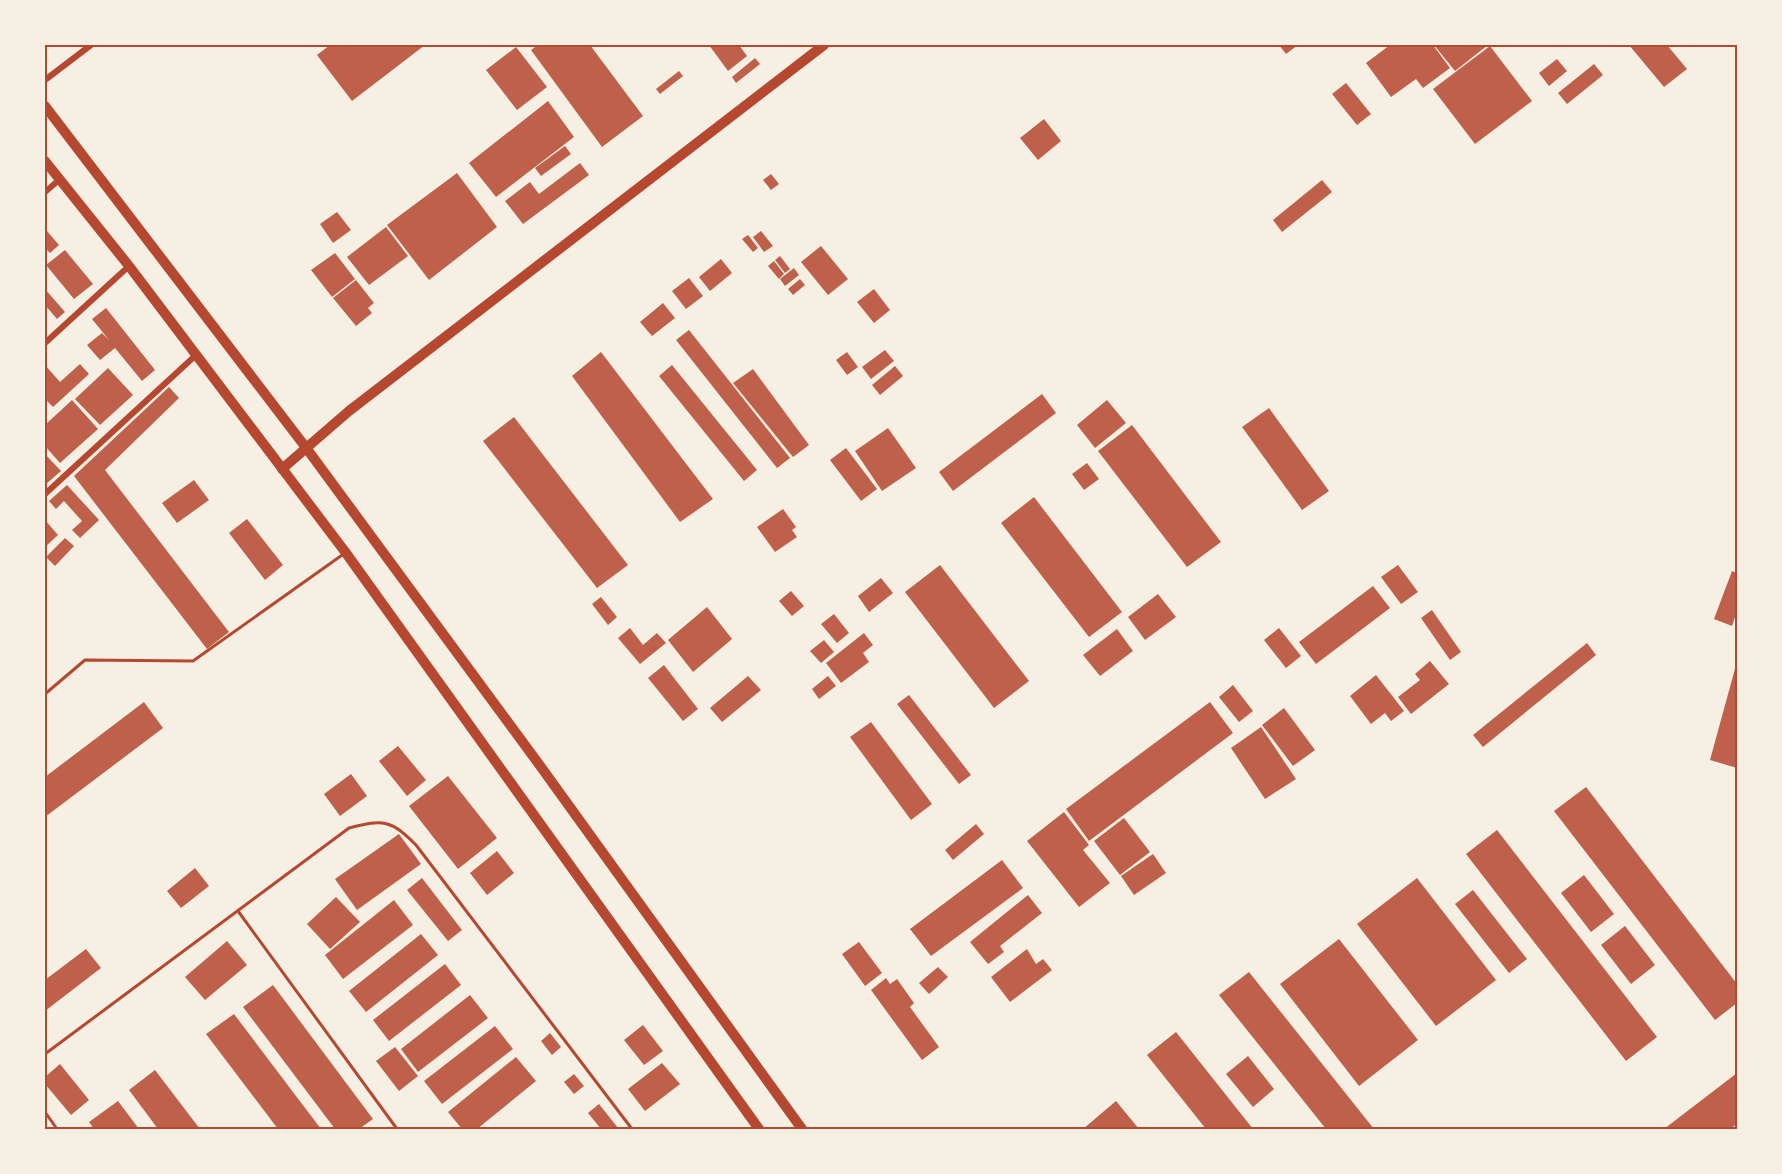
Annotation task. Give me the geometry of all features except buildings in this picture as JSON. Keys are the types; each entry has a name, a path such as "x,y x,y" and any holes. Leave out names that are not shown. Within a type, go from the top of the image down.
{"highway":[{"path":"282,469 349,411 824,45"},
{"path":"45,105 306,449 541,767 802,1129"},
{"path":"45,161 129,266 346,553 759,1129"}],"street":[{"path":"45,80 91,45"},
{"path":"45,192 59,180"},
{"path":"45,343 129,266"},
{"path":"45,494 196,355"}],"lane":[{"path":"45,694 85,660 193,661 346,553"},
{"path":"45,1054 349,828 372,822 397,826 416,845 632,1129"},
{"path":"238,910 397,1129"},
{"path":"45,1112 57,1129"}]}
